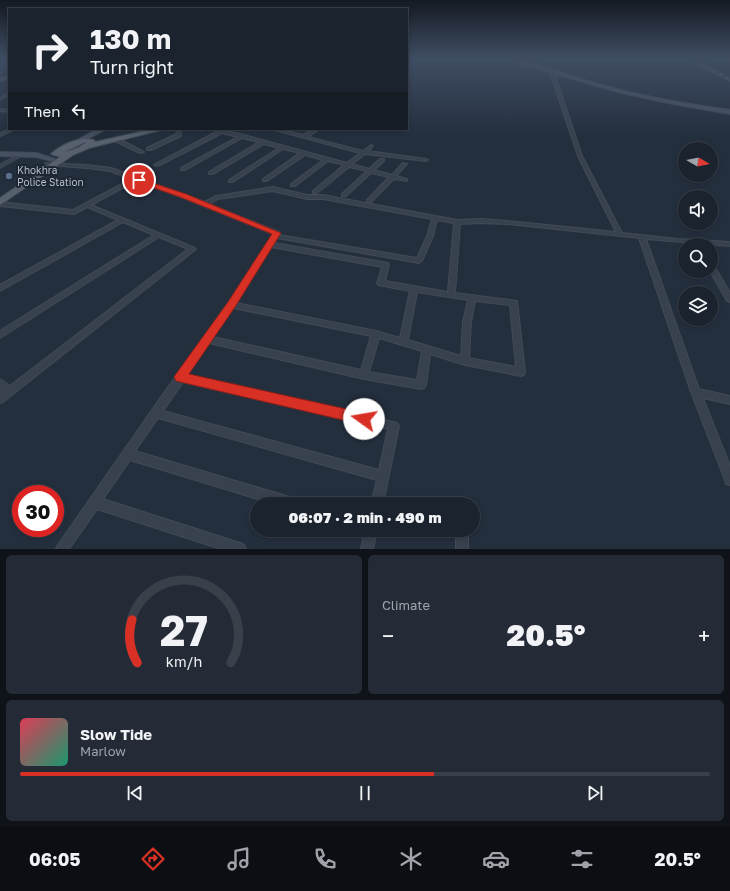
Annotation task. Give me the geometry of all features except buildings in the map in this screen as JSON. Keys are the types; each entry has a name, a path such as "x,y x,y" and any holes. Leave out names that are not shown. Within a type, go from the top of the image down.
{"main road":[{"path":"595,85 646,97 730,112"},
{"path":"90,143 102,130"},
{"path":"0,197 77,142 102,130"},
{"path":"0,203 54,158 90,143 150,130"},
{"path":"77,142 90,143 119,140 158,130"},
{"path":"0,154 36,155 54,158"},
{"path":"36,155 54,158"}],"street":[{"path":"557,85 580,156 620,234"},
{"path":"0,135 11,130"},
{"path":"147,151 179,135 178,130"},
{"path":"218,130 405,180"},
{"path":"277,130 363,152 426,160"},
{"path":"304,137 315,130"},
{"path":"156,165 222,131"},
{"path":"119,140 147,151 184,136"},
{"path":"183,169 242,136"},
{"path":"211,173 263,142"},
{"path":"315,192 371,146"},
{"path":"231,181 283,148"},
{"path":"265,180 304,153"},
{"path":"0,167 21,155"},
{"path":"54,158 110,170 205,204 277,233 271,245 231,305 62,549"},
{"path":"294,185 327,159"},
{"path":"344,195 382,160"},
{"path":"369,201 405,164"},
{"path":"0,203 74,212 124,184"},
{"path":"205,204 216,198 273,189 307,197 323,197 457,222 474,221 555,226 678,242"},
{"path":"0,399 193,249 121,221 86,205"},
{"path":"275,236 419,261 430,236 435,218"},
{"path":"0,288 121,221"},
{"path":"451,294 457,222"},
{"path":"0,336 158,235"},
{"path":"642,237 696,392 730,480"},
{"path":"718,244 730,244"},
{"path":"231,305 376,334 404,341 465,361 521,372 514,304 381,283 386,265 271,245"},
{"path":"718,278 730,299"},
{"path":"404,341 414,288"},
{"path":"465,361 467,322 472,298"},
{"path":"364,375 376,334"},
{"path":"207,339 364,375 421,385 427,349"},
{"path":"180,377 394,426 378,497"},
{"path":"0,383 10,391"},
{"path":"696,392 730,400"},
{"path":"155,413 383,476"},
{"path":"127,454 270,497"},
{"path":"94,502 240,549"},
{"path":"367,549 370,537"},
{"path":"462,537 462,549"}],"place":[{"name":"Khokhra Police Station","path":"9,176"}],"route":[{"path":"139,180 183,195 277,233 271,245 231,305 180,377 364,419"}]}
